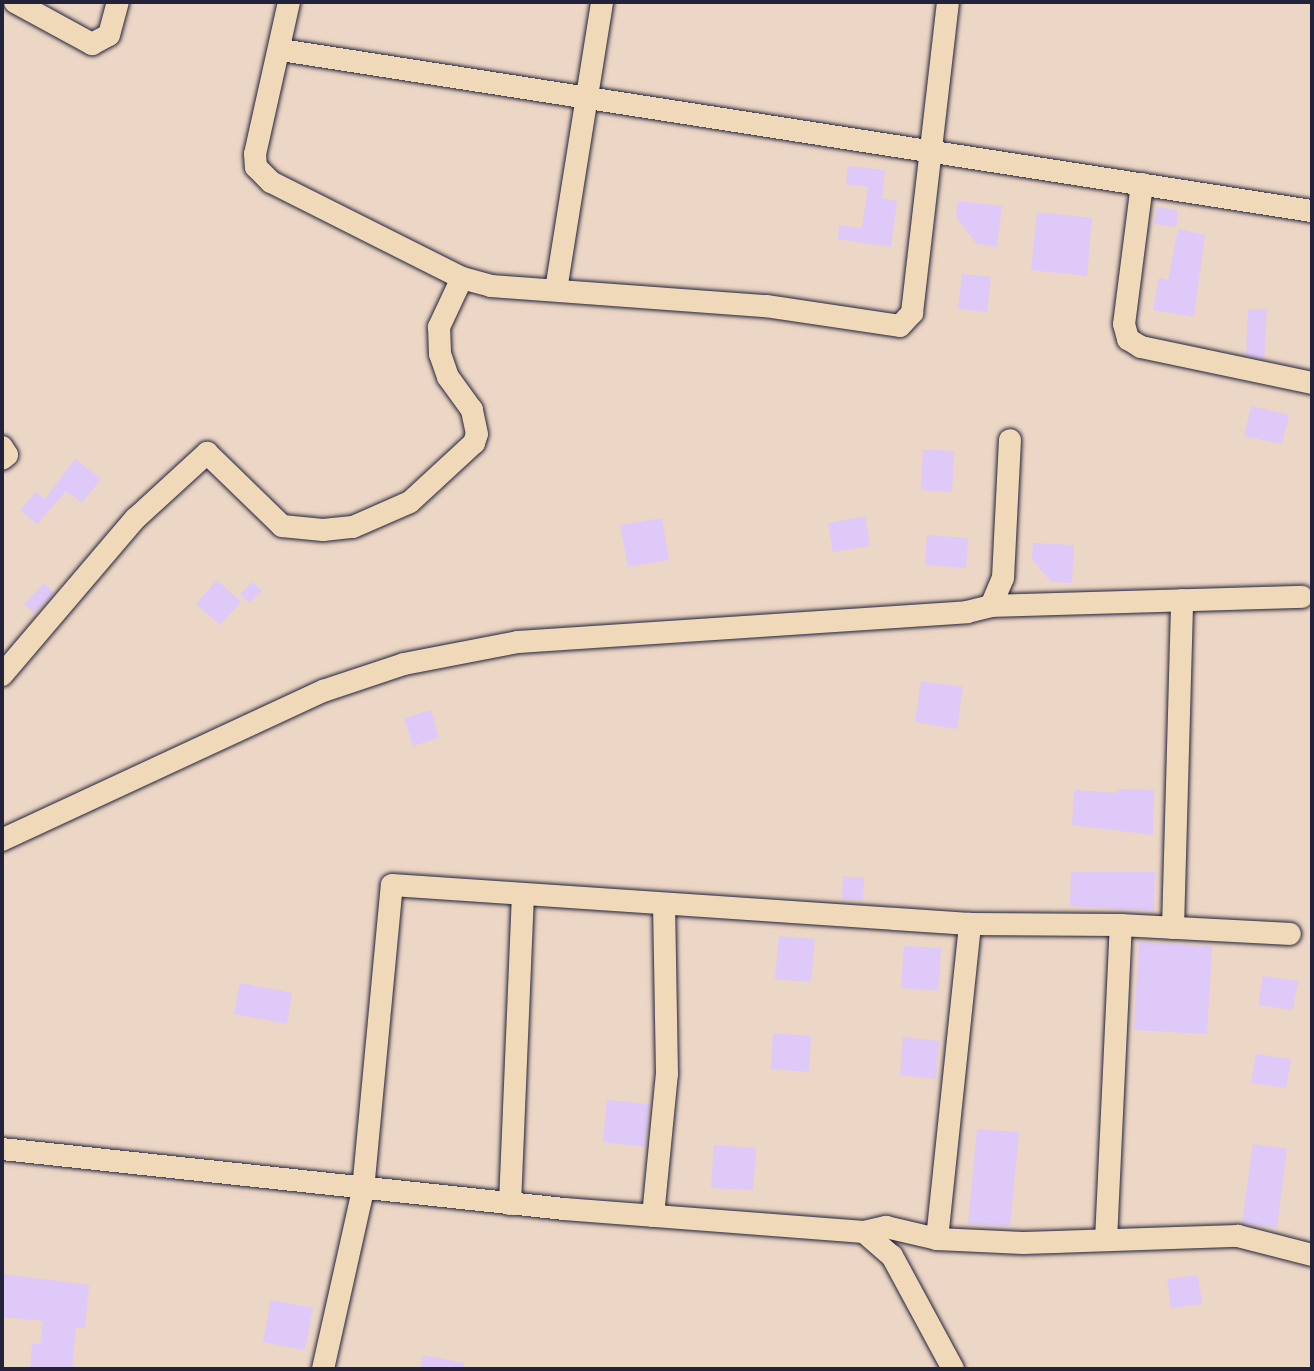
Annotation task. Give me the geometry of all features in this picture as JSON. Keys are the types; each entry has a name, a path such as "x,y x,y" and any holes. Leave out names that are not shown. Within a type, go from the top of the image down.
{"street":[{"path":"15,2 92,44 109,35 118,2"},
{"path":"289,2 281,50 255,154 262,174 462,278 491,286 766,306 904,324 912,313 948,2"},
{"path":"556,290 602,2"},
{"path":"281,50 1312,211"},
{"path":"1142,184 1124,324 1128,339 1141,347 1312,383"},
{"path":"2,675 135,519 207,453 282,526 323,530 353,527 410,502 474,443 477,434 472,410 448,377 440,354 439,327 462,278"},
{"path":"991,606 1003,578 1010,440"},
{"path":"2,447 7,455 2,459"},
{"path":"2,840 309,698 404,664 518,642 967,612 991,606 1302,597"},
{"path":"1173,928 1182,600"},
{"path":"323,1369 363,1190 392,885 664,906 970,924 1121,925 1290,934"},
{"path":"510,1204 523,896"},
{"path":"653,1216 667,1074 664,906"},
{"path":"937,1239 970,924"},
{"path":"1106,1240 1121,925"},
{"path":"2,1149 510,1204 864,1232 886,1227 937,1239 1106,1240 1238,1236 1312,1255"},
{"path":"864,1232 892,1256 953,1369"}],"building":[{"path":"848,166 885,170 882,198 897,201 891,247 838,239 839,225 862,228 868,187 846,184"},
{"path":"958,201 1002,206 997,247 977,244 956,217"},
{"path":"1157,207 1178,210 1176,227 1154,224"},
{"path":"1037,212 1092,218 1087,276 1031,270"},
{"path":"1178,229 1205,235 1194,317 1153,310 1159,278 1168,280"},
{"path":"962,274 991,277 987,312 958,309"},
{"path":"1248,309 1267,310 1264,359 1246,355"},
{"path":"1251,406 1289,415 1282,444 1244,436"},
{"path":"923,449 954,451 952,492 921,490"},
{"path":"75,459 101,479 82,503 66,491 37,524 20,510 36,492 45,499"},
{"path":"865,516 870,546 833,552 828,523"},
{"path":"662,518 669,560 628,567 620,525"},
{"path":"927,535 968,538 966,568 925,565"},
{"path":"1033,543 1074,545 1072,583 1051,582 1032,559"},
{"path":"217,580 241,602 220,625 196,604"},
{"path":"252,582 262,591 249,603 240,594"},
{"path":"44,583 54,593 34,613 24,604"},
{"path":"921,681 963,687 957,729 915,722"},
{"path":"431,710 439,738 413,746 404,718"},
{"path":"1117,789 1154,790 1153,835 1072,825 1074,790 1117,793"},
{"path":"1071,872 1155,872 1154,911 1070,906"},
{"path":"843,876 864,878 863,900 842,899"},
{"path":"779,936 815,939 811,982 775,979"},
{"path":"1139,942 1212,946 1207,1034 1134,1030"},
{"path":"904,946 941,948 938,991 901,988"},
{"path":"1263,976 1298,981 1293,1010 1258,1005"},
{"path":"240,983 292,993 287,1024 234,1014"},
{"path":"773,1033 811,1036 809,1072 771,1069"},
{"path":"903,1037 939,1041 936,1079 900,1075"},
{"path":"1256,1054 1291,1059 1286,1088 1251,1083"},
{"path":"607,1100 649,1104 645,1147 603,1142"},
{"path":"977,1129 1019,1132 1010,1226 968,1224"},
{"path":"1253,1144 1287,1149 1277,1228 1242,1223"},
{"path":"714,1145 756,1148 753,1190 711,1188"},
{"path":"2,1274 89,1285 85,1328 76,1327 72,1369 30,1369 32,1344 40,1344 43,1321 2,1317"},
{"path":"1198,1275 1202,1304 1171,1308 1167,1279"},
{"path":"271,1300 313,1308 305,1350 263,1342"},
{"path":"423,1355 464,1363 464,1369 421,1369"}]}
